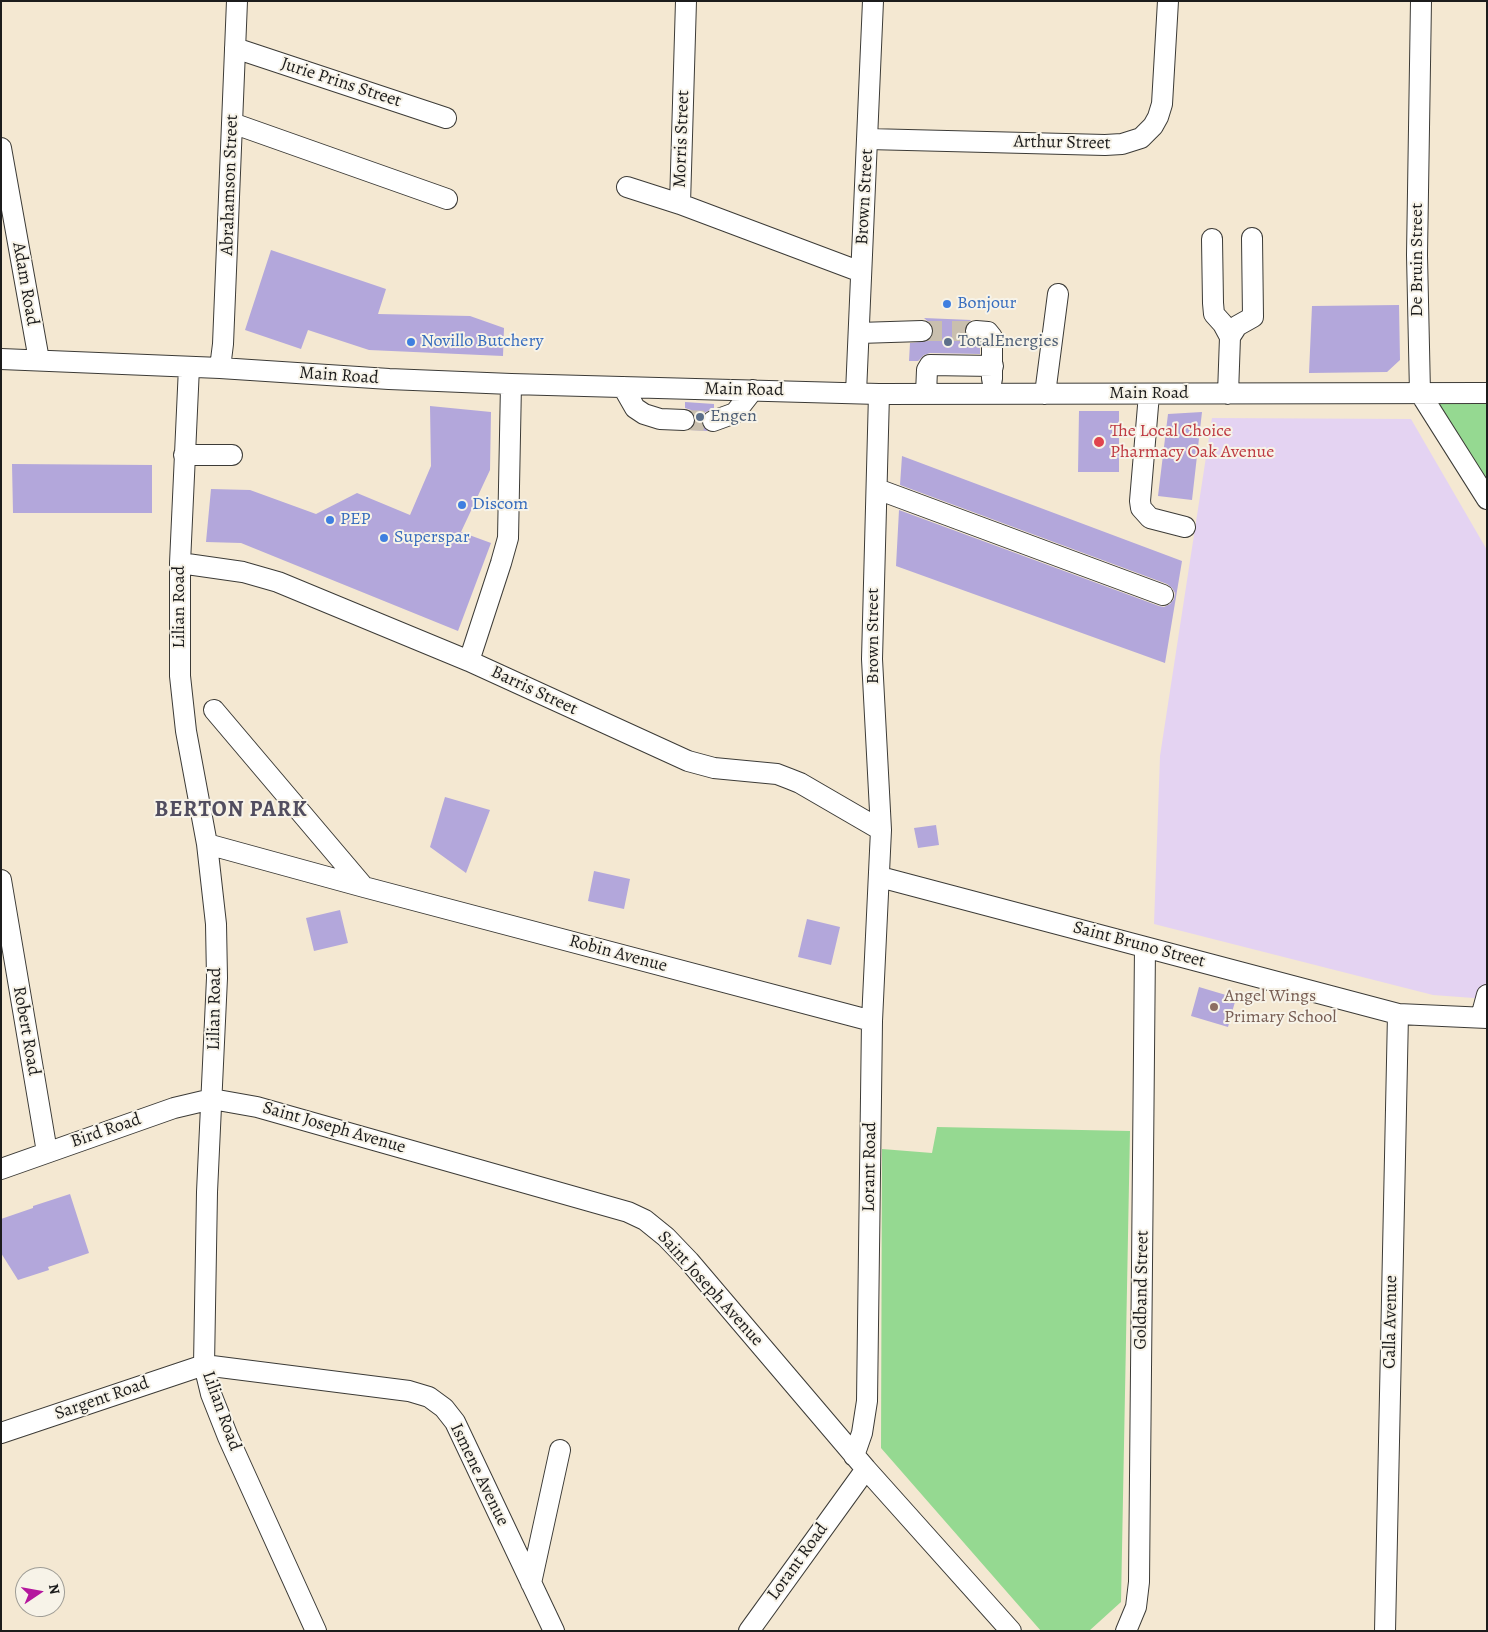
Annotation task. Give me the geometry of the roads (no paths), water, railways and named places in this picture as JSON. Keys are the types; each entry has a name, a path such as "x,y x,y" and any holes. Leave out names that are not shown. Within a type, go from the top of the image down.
{"street":[{"name":"Abrahamson Street","path":"220,368 223,344 237,1"},
{"name":"Morris Street","path":"686,1 680,204 861,272"},
{"name":"Brown Street","path":"856,393 873,1"},
{"name":"Arthur Street","path":"868,139 1105,145 1122,144 1141,138 1153,126 1162,104 1168,1"},
{"name":"De Bruin Street","path":"1420,393 1417,255 1421,1"},
{"name":"Jurie Prins Street","path":"235,48 446,118"},
{"path":"232,123 447,199"},
{"name":"Adam Road","path":"1,148 39,360"},
{"path":"627,187 680,204"},
{"path":"1230,337 1237,326 1253,316 1252,238"},
{"path":"1212,239 1214,314 1223,324 1230,337 1228,394"},
{"path":"1045,394 1058,294"},
{"path":"859,333 922,330"},
{"path":"976,331 988,332 991,335 992,394"},
{"name":"Main Road","path":"1,359 220,368 389,379 511,384 879,394 1487,393"},
{"path":"926,394 927,370 930,365 993,366"},
{"name":"Lilian Road","path":"189,367 180,563 180,676 182,698 208,844 216,924 217,978 207,1192 204,1364 206,1380 225,1429 316,1631"},
{"path":"469,661 508,538 511,384"},
{"path":"623,387 635,408 644,414 660,419 684,420"},
{"path":"713,421 735,414 753,390"},
{"path":"1420,393 1487,499"},
{"name":"Brown Street","path":"879,394 872,659 881,830 880,877"},
{"path":"1149,394 1141,508 1150,518 1185,527"},
{"path":"184,455 232,455"},
{"path":"877,489 1163,595"},
{"name":"Barris Street","path":"180,563 242,572 278,582 469,661 700,766 777,774 790,779 881,830"},
{"path":"214,710 364,888"},
{"name":"Robin Avenue","path":"208,844 364,888 872,1021"},
{"name":"Saint Bruno Street","path":"880,877 1398,1014 1484,1018"},
{"name":"Lorant Road","path":"749,1631 860,1462 867,1401 872,1021 880,877"},
{"name":"Robert Road","path":"1,880 7,960 47,1152"},
{"name":"Goldband Street","path":"1126,1631 1136,1607 1139,1582 1146,946"},
{"path":"1484,1018 1487,995"},
{"name":"Calla Avenue","path":"1385,1631 1398,1014"},
{"name":"Bird Road","path":"1,1169 174,1108 212,1099"},
{"name":"Saint Joseph Avenue","path":"212,1099 258,1107 603,1204 645,1220 666,1237 689,1261 860,1462 1011,1631"},
{"name":"Sargent Road","path":"1,1433 204,1364"},
{"name":"Ismene Avenue","path":"204,1364 409,1391 429,1397 444,1408 454,1422 554,1631"},
{"path":"531,1583 560,1450"}],"tunnel":[{"path":"922,331 976,331"},
{"path":"684,420 713,421"}],"place":[{"name":"Bonjour","path":"947,304"},
{"name":"Novillo Butchery","path":"411,342"},
{"name":"TotalEnergies","path":"948,342"},
{"name":"Engen","path":"700,417"},
{"name":"The Local Choice Pharmacy Oak Avenue","path":"1099,442"},
{"name":"Discom","path":"462,505"},
{"name":"PEP","path":"330,520"},
{"name":"Superspar","path":"384,538"},
{"name":"Angel Wings Primary School","path":"1214,1007"}],"district":[{"name":"BERTON PARK","path":"231,811"}]}
